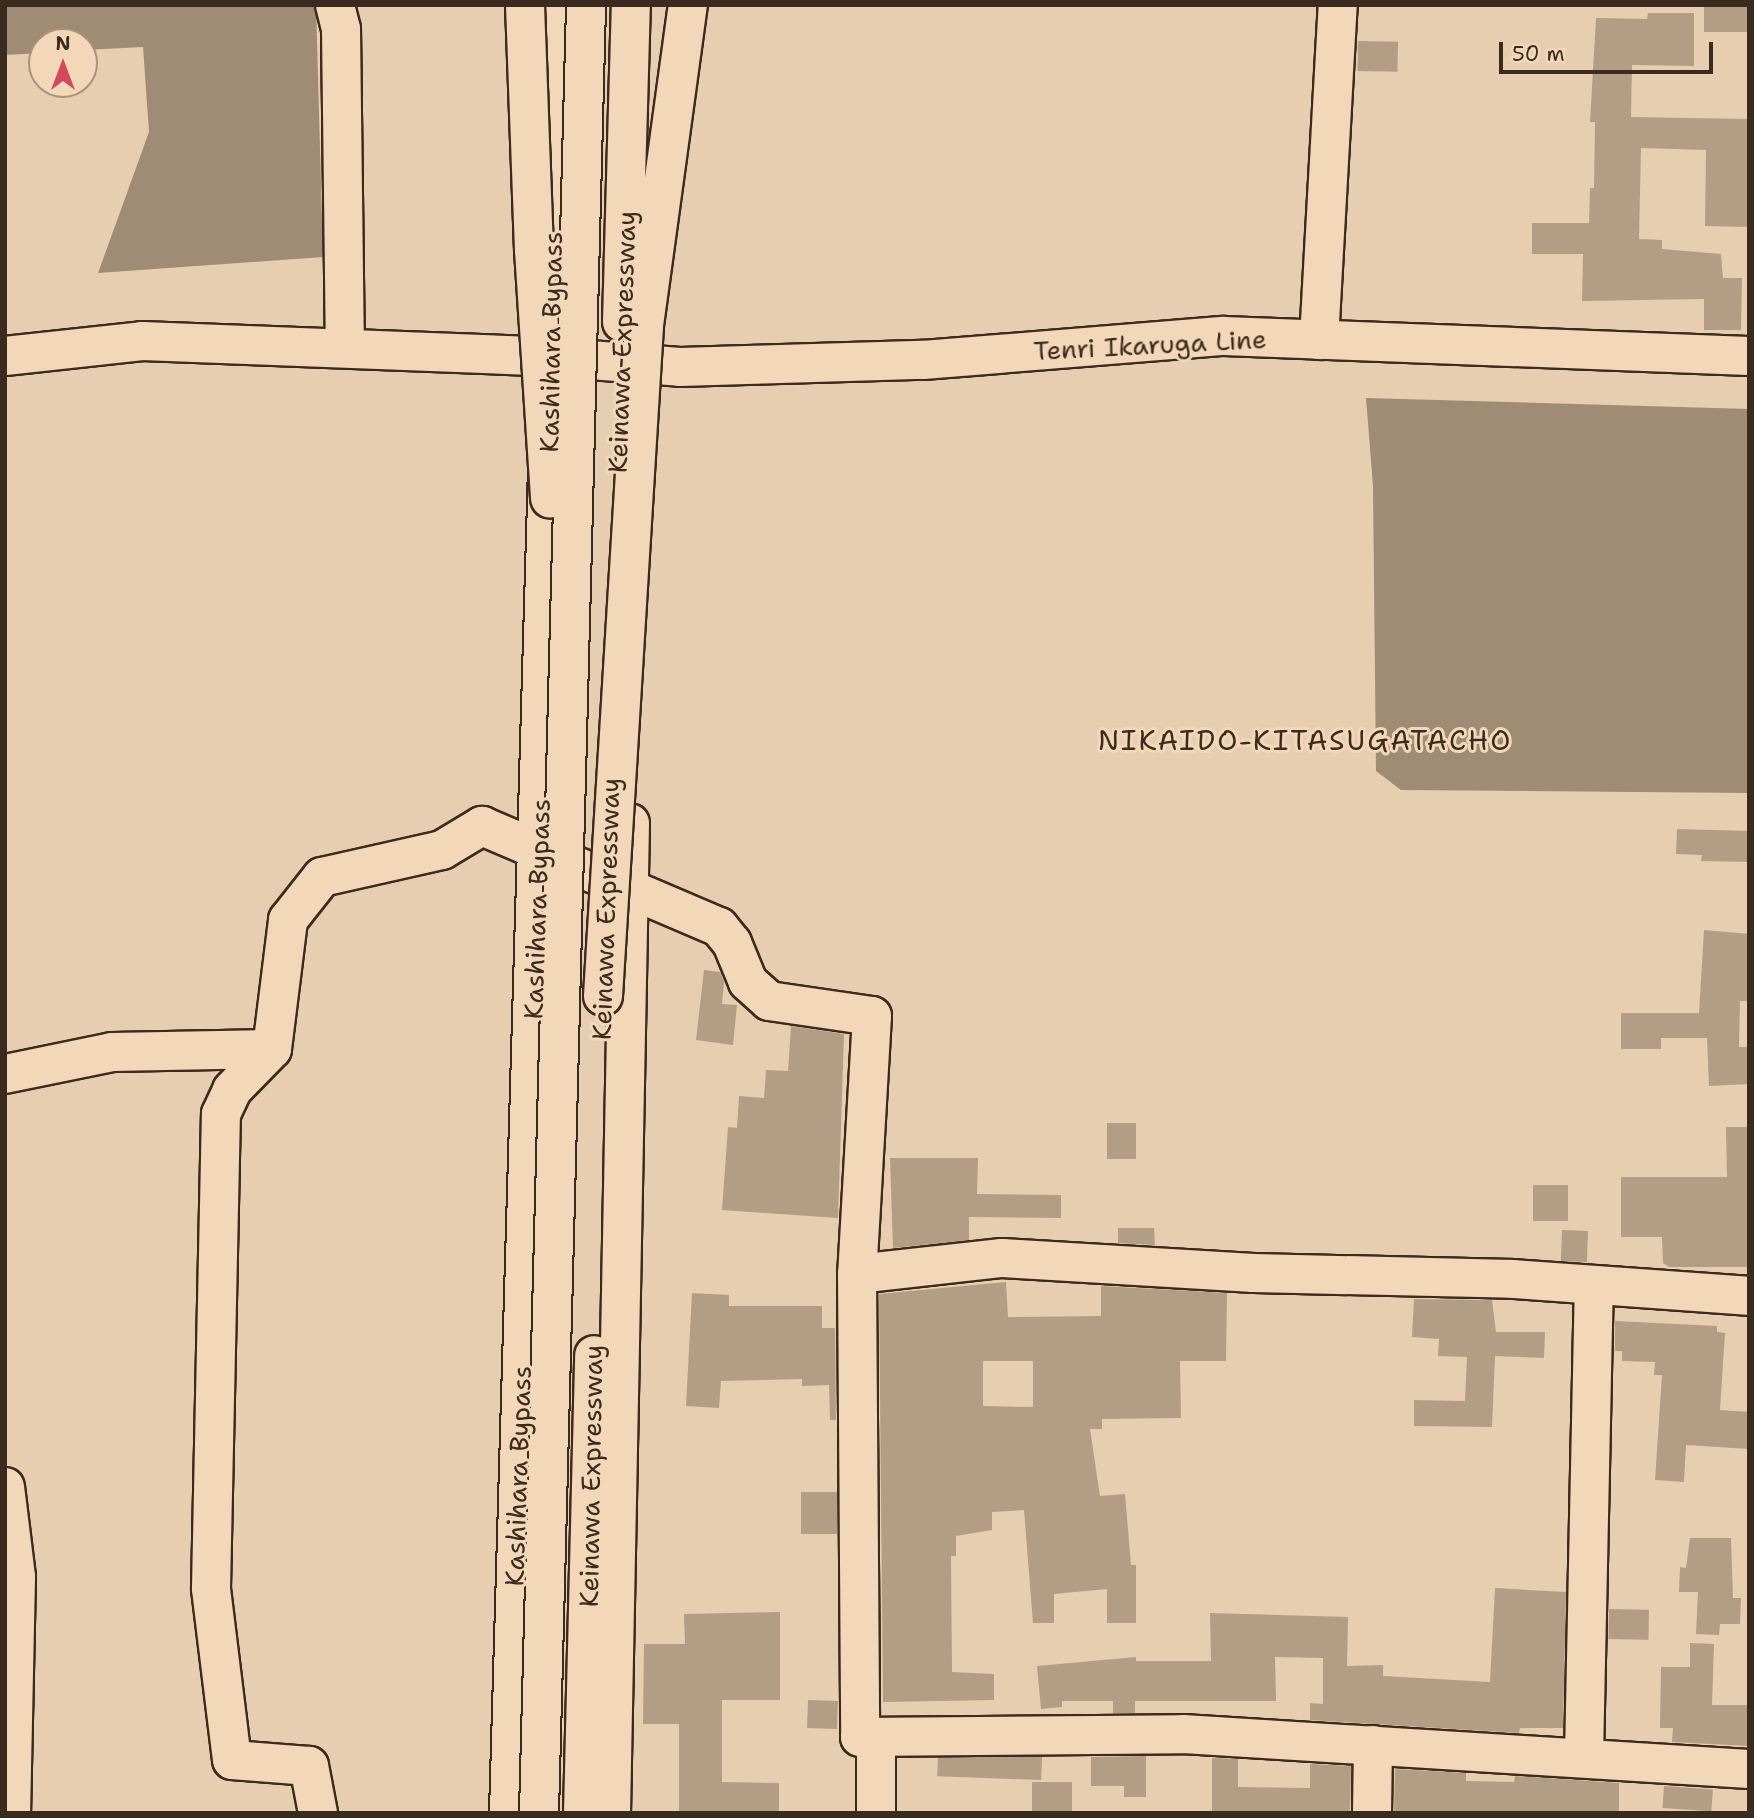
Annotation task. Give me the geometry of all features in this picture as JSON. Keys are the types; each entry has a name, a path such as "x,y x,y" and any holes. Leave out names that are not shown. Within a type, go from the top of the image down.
{"main road":[{"path":"335,5 341,29 345,347"},
{"path":"525,5 534,250 566,741"},
{"name":"Kashihara Bypass","path":"509,1813 539,847 559,5"},
{"name":"Keinawa Expressway","path":"539,1813 586,5"},
{"name":"Keinawa Expressway","path":"583,1813 631,5"},
{"path":"611,1813 629,890 635,366 649,5"},
{"path":"603,996 644,325 688,5"},
{"path":"1319,340 1338,5"},
{"name":"Tenri Ikaruga Line","path":"5,355 142,341 551,357 635,366 923,360 1224,336 1749,356"},
{"path":"318,1813 309,1766 232,1760 211,1588 221,1114 232,1090 272,1049 288,920 322,877 442,850 482,826 539,847 629,890 719,926 732,943 748,982 769,1001 872,1016 857,1274 860,1737 1183,1734 1584,1756 1749,1769"},
{"path":"5,1074 112,1052 272,1049"},
{"path":"857,1274 1002,1258 1254,1273 1513,1279 1594,1288 1749,1296"},
{"path":"1584,1756 1594,1288"},
{"path":"5,1487 16,1577 11,1813"},
{"path":"876,1737 876,1813"},
{"path":"1372,1813 1373,1745"}],"shaded area":[{"path":"5,5 316,5 323,257 98,273 149,132 143,47 98,49 98,28 28,28 28,54 5,55"},
{"path":"1366,398 1749,409 1749,793 1401,790 1376,771 1373,486"}],"building":[{"path":"1704,5 1749,5 1749,32 1704,32"},
{"path":"1648,13 1694,13 1694,66 1632,65 1631,117 1749,119 1749,227 1705,226 1706,150 1641,148 1639,239 1662,240 1662,249 1721,254 1723,278 1742,278 1741,330 1704,330 1704,299 1582,301 1583,254 1532,254 1532,223 1589,223 1590,188 1594,188 1595,122 1590,122 1596,18 1647,19"},
{"path":"1358,41 1398,42 1397,72 1357,71"},
{"path":"1677,829 1749,831 1749,862 1701,861 1702,855 1676,854"},
{"path":"1704,930 1749,934 1749,1001 1740,1001 1739,1047 1749,1047 1749,1084 1709,1086 1707,1038 1661,1038 1661,1049 1621,1049 1621,1013 1699,1013"},
{"path":"704,970 720,972 724,982 722,1004 737,1005 733,1045 696,1040"},
{"path":"791,1026 844,1034 838,1218 722,1210 728,1127 737,1128 739,1096 764,1098 766,1070 788,1071"},
{"path":"1107,1123 1136,1123 1136,1159 1107,1159"},
{"path":"1726,1127 1749,1127 1749,1267 1669,1267 1663,1263 1662,1237 1621,1237 1621,1177 1727,1177"},
{"path":"890,1158 978,1158 977,1194 1061,1195 1061,1218 969,1217 969,1240 893,1248"},
{"path":"1533,1185 1568,1185 1568,1221 1533,1221"},
{"path":"1118,1228 1154,1228 1155,1245 1118,1243"},
{"path":"1562,1230 1588,1231 1587,1262 1561,1261"},
{"path":"1006,1282 1008,1317 1101,1316 1101,1286 1227,1293 1226,1361 1180,1361 1181,1418 1102,1419 1102,1429 1090,1429 1100,1496 1125,1494 1131,1565 1136,1565 1136,1623 1107,1623 1107,1589 1054,1594 1054,1623 1033,1623 1024,1510 992,1512 992,1530 956,1536 956,1556 951,1556 952,1672 994,1674 994,1700 883,1702 879,1294","holes":["983,1361 1033,1361 1033,1407 983,1406"]},
{"path":"692,1293 729,1295 729,1306 822,1306 822,1328 835,1328 836,1420 830,1420 829,1385 802,1386 802,1379 721,1381 719,1408 686,1406"},
{"path":"1414,1299 1492,1300 1496,1332 1545,1332 1544,1358 1495,1356 1492,1427 1414,1426 1414,1400 1465,1401 1467,1357 1438,1356 1439,1339 1412,1337"},
{"path":"1615,1321 1717,1326 1717,1332 1725,1333 1720,1410 1749,1412 1749,1449 1686,1445 1684,1482 1655,1480 1662,1375 1654,1375 1655,1362 1622,1361 1622,1351 1615,1351"},
{"path":"801,1492 837,1492 837,1534 801,1534"},
{"path":"1690,1538 1731,1538 1733,1598 1741,1598 1740,1624 1720,1624 1719,1635 1696,1634 1698,1592 1679,1592 1680,1567 1686,1568"},
{"path":"1495,1588 1566,1592 1563,1728 1520,1728 1519,1733 1310,1720 1310,1703 1323,1704 1323,1658 1275,1657 1276,1701 1135,1701 1135,1713 1113,1713 1113,1701 1062,1701 1062,1707 1041,1709 1037,1666 1136,1657 1136,1661 1211,1661 1210,1613 1348,1617 1347,1666 1383,1665 1383,1676 1490,1682"},
{"path":"1609,1609 1649,1610 1648,1640 1608,1639"},
{"path":"780,1612 780,1700 722,1700 722,1782 779,1783 779,1813 679,1813 679,1724 643,1724 644,1644 685,1644 684,1614"},
{"path":"1690,1643 1714,1644 1712,1705 1749,1705 1749,1746 1672,1742 1673,1728 1660,1728 1661,1667 1690,1667"},
{"path":"808,1700 838,1701 837,1729 807,1728"},
{"path":"938,1753 1042,1757 1041,1780 937,1776"},
{"path":"1146,1756 1146,1797 1124,1797 1124,1786 1091,1786 1091,1757"},
{"path":"1212,1758 1238,1759 1238,1787 1310,1788 1310,1764 1351,1766 1350,1813 1212,1813"},
{"path":"1395,1769 1466,1773 1466,1781 1514,1782 1515,1776 1619,1783 1619,1813 1394,1813"},
{"path":"1032,1782 1072,1782 1072,1813 1032,1813"},
{"path":"1664,1786 1713,1789 1711,1811 1662,1808"}],"district":[{"name":"NIKAIDO-KITASUGATACHO","path":"1305,740"}]}
